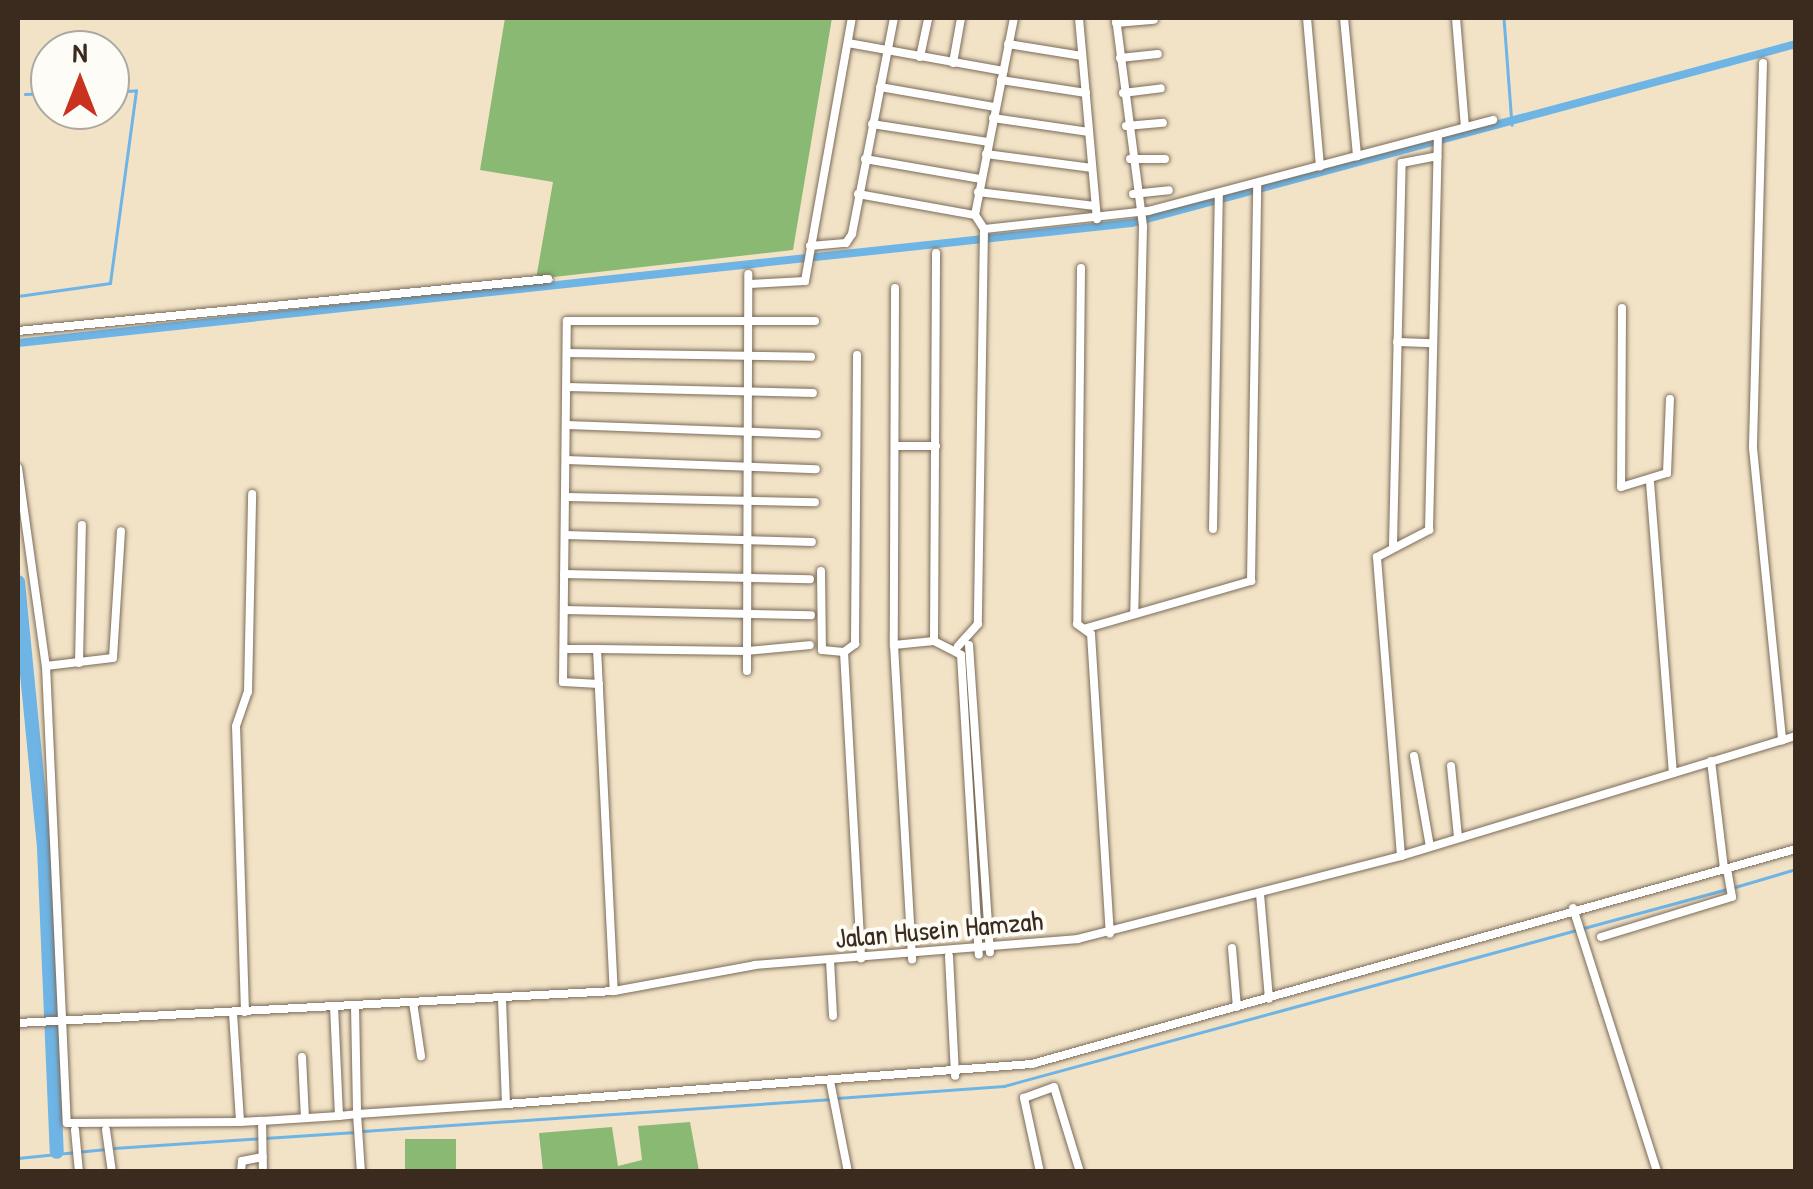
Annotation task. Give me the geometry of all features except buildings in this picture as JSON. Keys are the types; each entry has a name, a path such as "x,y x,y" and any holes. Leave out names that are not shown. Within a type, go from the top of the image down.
{"street":[{"path":"746,670 748,279 799,283 809,253 852,18"},
{"path":"809,253 846,243 894,18"},
{"path":"920,57 928,18"},
{"path":"953,63 960,18"},
{"path":"958,646 978,624 984,230 975,214 1014,18"},
{"path":"1079,18 1097,219"},
{"path":"1307,18 1320,166"},
{"path":"1344,18 1357,156"},
{"path":"1456,18 1466,127"},
{"path":"1134,614 1143,227 1133,194 1116,20 1154,20"},
{"path":"848,43 1086,93"},
{"path":"1008,44 1082,56"},
{"path":"1120,58 1158,54"},
{"path":"1763,63 1754,462 1782,740"},
{"path":"880,87 996,107"},
{"path":"1123,92 1161,88"},
{"path":"993,118 1089,132"},
{"path":"984,230 1139,213 1493,120"},
{"path":"1126,126 1163,123"},
{"path":"872,124 988,142"},
{"path":"1401,856 1377,558 1429,530 1438,137"},
{"path":"986,154 1092,168"},
{"path":"1393,546 1402,162 1437,154"},
{"path":"865,159 981,179"},
{"path":"1130,160 1165,159"},
{"path":"1081,268 1077,624 1088,628 1253,577 1262,196 1257,184"},
{"path":"1133,194 1168,190"},
{"path":"978,192 1096,206"},
{"path":"858,194 975,214"},
{"path":"1214,529 1218,194"},
{"path":"934,641 936,253"},
{"path":"18,331 548,278"},
{"path":"895,288 894,645 912,959"},
{"path":"1622,308 1619,482 1650,482 1667,474 1670,399"},
{"path":"600,684 565,685 566,387 574,315 814,322"},
{"path":"1397,342 1433,343"},
{"path":"567,353 812,357"},
{"path":"821,571 822,650 844,652 855,644 857,355"},
{"path":"566,387 813,393"},
{"path":"567,425 817,434"},
{"path":"896,446 936,446"},
{"path":"566,460 816,469"},
{"path":"18,468 46,666 59,1063 75,1133 79,1172"},
{"path":"1650,482 1673,773"},
{"path":"245,1012 236,726 248,692 252,494"},
{"path":"566,498 816,502"},
{"path":"79,663 82,525"},
{"path":"46,666 113,658 121,531"},
{"path":"565,534 812,542"},
{"path":"564,574 810,579"},
{"path":"564,610 812,615"},
{"path":"1088,628 1110,932"},
{"path":"894,645 934,641 958,646"},
{"path":"564,649 747,651 810,644"},
{"path":"969,645 973,863 979,954"},
{"path":"958,646 967,669 990,952"},
{"path":"597,649 614,991"},
{"path":"844,652 860,959"},
{"name":"Jalan Husein Hamzah","path":"18,1023 614,991 830,960 979,954 1110,932 1260,894 1401,856 1796,736"},
{"path":"1414,756 1430,847"},
{"path":"1601,937 1734,891 1727,870 1711,761"},
{"path":"1450,766 1458,838"},
{"path":"75,1133 240,1122 262,1124 506,1104 954,1076 1032,1067 1796,849"},
{"path":"973,863 984,862"},
{"path":"1260,894 1269,999"},
{"path":"1574,912 1581,939 1590,940 1656,1172"},
{"path":"1232,948 1237,1007"},
{"path":"949,956 954,1076"},
{"path":"830,960 834,1016"},
{"path":"502,998 506,1104"},
{"path":"413,1002 421,1056"},
{"path":"334,1006 340,1116"},
{"path":"355,1006 361,1172"},
{"path":"233,1012 240,1122"},
{"path":"302,1057 305,1118"},
{"path":"1032,1067 1035,1087 1024,1105 1040,1172"},
{"path":"831,1084 848,1172"},
{"path":"1035,1087 1062,1092 1080,1172"},
{"path":"340,1098 356,1097"},
{"path":"262,1124 263,1172"},
{"path":"106,1132 112,1172"},
{"path":"241,1172 242,1161 263,1157"}],"green space":[{"path":"505,18 832,18 793,250 536,279 553,182 480,170"},
{"path":"690,1122 699,1171 543,1171 539,1133 612,1127 618,1166 642,1160 638,1126"},
{"path":"405,1139 456,1139 456,1171 405,1171"}],"waterway":[{"path":"1504,18 1512,125"},
{"path":"18,343 1132,223 1796,44"},
{"path":"18,296 110,283 136,91 130,91"},
{"path":"25,94 30,94"},
{"path":"18,582 44,848 57,1152"},
{"path":"1735,887 1796,869"},
{"path":"837,1098 1004,1086 1727,889"},
{"path":"363,1131 829,1099"},
{"path":"114,1148 355,1132"},
{"path":"18,1158 106,1149"}]}
